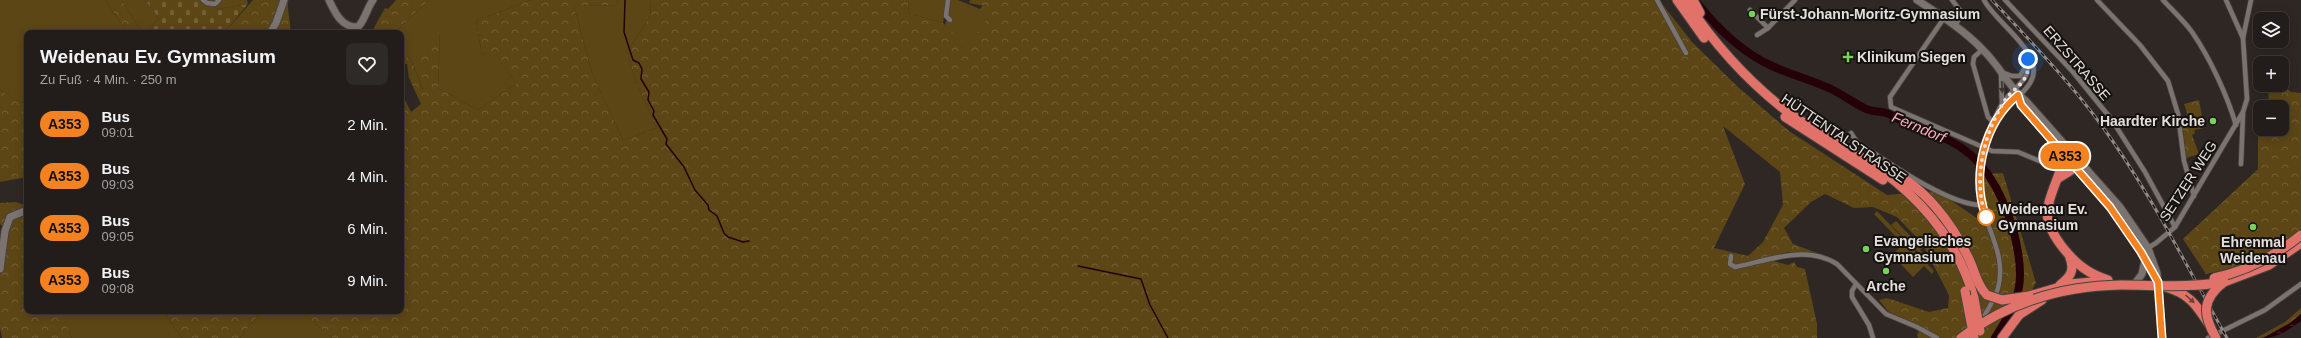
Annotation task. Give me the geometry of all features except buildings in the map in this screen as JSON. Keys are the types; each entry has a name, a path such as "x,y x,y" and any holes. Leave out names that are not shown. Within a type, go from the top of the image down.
{"highway":[{"name":"HÜTTENTALSTRASSE","path":"1677,0 1712,48 1756,93 1793,123 1887,182 1915,206 1945,245 1968,290 1974,338"},
{"name":"HÜTTENTALSTRASSE","path":"1685,0 1716,44 1744,74 1777,103 1869,162 1903,188 1929,213 1954,250 1968,290 1980,338"},
{"path":"1693,0 1716,44"},
{"path":"2058,147 2064,168"},
{"path":"1869,162 1907,180 1927,198 1947,222 1965,250 1980,286 1987,295 2002,300 2108,280 2190,281 2223,276 2266,260 2301,235"},
{"path":"2074,162 2064,168 2057,179 2050,195 2048,217 2054,235 2080,267 2092,275 2108,280"},
{"path":"1962,338 2005,310 2057,290 2102,286 2160,284 2191,287 2224,282 2269,265 2301,243"},
{"path":"2002,338 2013,321 2025,310 2057,290 2070,277 2072,272 2068,254"},
{"path":"2209,325 2206,310 2208,301 2212,292 2224,282"},
{"path":"2160,284 2179,291 2189,297 2198,306 2216,338"},
{"path":"1957,338 1984,317 2029,296"}],"main road":[{"path":"272,30 276,23 284,0"},
{"path":"328,0 342,22 347,26 358,30 373,0"},
{"path":"1917,0 1955,26 1983,49 2002,71 2017,93 2026,101 2110,207 2141,252 2160,284"},
{"path":"2017,93 2021,105 2058,147 2120,207 2148,248 2156,264 2160,284 2161,338"},
{"path":"0,269 5,231 10,217 24,211"},
{"path":"2136,282 2142,274 2145,260"},
{"path":"2161,325 2168,338"}],"street":[{"path":"205,2 215,4 219,0"},
{"path":"948,0 946,16 950,20"},
{"path":"1657,0 1686,53"},
{"path":"1757,35 1768,28 1795,0"},
{"path":"1952,0 1962,13 1955,26"},
{"path":"1984,0 1992,12 2020,42 2034,64 2034,71 2030,84 2002,105"},
{"name":"ERZSTRASSE","path":"2005,0 2073,72 2115,124 2146,172 2175,227"},
{"path":"2097,0 2140,45 2168,81 2178,114 2184,161 2194,196"},
{"path":"2163,0 2192,32 2200,45 2229,102 2236,125"},
{"path":"2226,0 2243,38"},
{"name":"SETZER WEG","path":"2141,252 2175,227 2243,112 2247,99 2243,38 2251,0"},
{"path":"1750,10 1768,28"},
{"path":"1944,18 1890,97 1889,103 1896,110 1992,151 2018,152 2042,162 2050,163"},
{"path":"1983,49 1974,56 1973,64 1988,117 1994,123"},
{"path":"1997,116 2017,93 2026,78 2029,68 2027,51"},
{"path":"1967,338 1981,322 1996,294 2000,276 2000,258 1982,205 1980,183 1982,154 2002,105 2002,71 2012,76 2020,76 2026,68 2028,59"},
{"name":"SETZER WEG","path":"2241,164 2243,112"},
{"path":"1851,133 1857,142 1910,177 1970,205 1982,205"},
{"path":"1731,256 1730,264 1735,267 1778,257 1799,255 1821,258 1837,264 1886,314 1917,327 1937,338"},
{"path":"1856,284 1853,288 1852,297 1869,325 1873,338"},
{"path":"2208,338 2265,310 2301,284"}],"green space":[{"path":"0,0 105,0 126,30 24,30 24,104 7,95 0,89"},
{"path":"105,0 122,0 140,30 126,30"},
{"path":"122,0 145,0 159,18 148,30 140,30"},
{"path":"145,0 202,0 218,9 248,4 226,30 148,30 159,18"},
{"path":"202,0 247,0 248,4 218,9"},
{"path":"253,0 287,0 291,30 227,30"},
{"path":"396,0 429,0 397,30 373,30 385,8 388,9"},
{"path":"429,0 531,0 476,21 482,55 494,50 516,84 478,110 438,88 440,31 424,92 411,59 404,57 404,30 397,30"},
{"path":"531,0 618,0 617,5 574,6 592,73 623,140 657,128 636,82 627,52 650,16 651,0 909,0 908,13 943,23 967,46 996,8 969,3 970,0 1659,0 1692,42 1738,87 1789,131 1887,195 1937,191 1987,225 1983,202 1985,174 2003,173 2036,283 2004,338 1918,338 1917,335 1921,327 1889,312 1879,300 1887,298 1929,312 1948,308 1949,295 1922,243 1897,217 1873,207 1854,208 1825,194 1811,202 1784,228 1793,244 1828,257 1788,252 1763,258 1788,265 1794,262 1797,267 1805,269 1817,324 1817,338 333,338 304,314 404,314 404,98 411,112 421,104 409,78 407,64 404,64 404,57 411,59 423,90 421,55 440,30 438,88 478,110 516,84 494,51 482,55 476,21","holes":["1723,126 1780,172 1783,205 1763,242 1748,256 1714,248 1745,184"]},
{"path":"618,0 651,0 650,16 627,52 636,82 657,128 623,140 592,73 574,6 617,5"},
{"path":"909,0 947,0 943,23 908,13"},
{"path":"951,0 958,0 980,9 987,0 1002,0 970,53 945,25"},
{"path":"0,89 7,95 24,104 24,178 0,182"},
{"path":"2289,90 2301,93 2301,229 2291,238 2257,258 2206,274 2183,239 2258,169 2258,136 2289,136 2289,100 2269,100 2268,92 2289,92"},
{"path":"2199,100 2204,128 2194,130 2195,133 2192,135 2199,154 2186,158 2182,119 2189,118 2184,104"},
{"path":"16,202 24,205 24,314 60,314 72,338 2,338 0,328 0,275 5,229 0,224 0,203"},
{"path":"1877,211 1934,271 1932,274 1924,266 1913,277 1892,255 1903,244 1874,214"},
{"path":"1896,221 1922,248 1920,250 1925,255 1923,257 1891,225"},
{"path":"2301,308 2301,314 2280,330 2269,336 2256,338 2285,322"},
{"path":"59,314 165,314 182,338 72,338"},
{"path":"165,314 260,314 240,338 182,338"},
{"path":"260,314 304,314 333,338 240,338"}],"water":[{"path":"2301,314 2301,321 2283,333 2273,337 2263,338 2290,323"}],"waterway":[{"path":"625,0 624,32 633,60 639,63 642,69 641,79 649,92 648,100 654,111 653,115 667,139 666,144 684,167 695,190 708,205 709,210 717,216 724,233 728,237 743,242 749,241"},
{"name":"Ferndorf","path":"1698,4 1732,40 1761,61 1831,89 1866,109 1889,114 1915,127 1950,141 1962,148 1983,168 1999,193 2005,206 2014,233 2020,264 2019,288 2016,299 2011,311 1995,338"},
{"path":"1078,266 1141,279 1150,305 1168,338"}],"railway":[{"path":"1992,0 2076,93 2120,151 2168,230 2227,338"}],"bus line":[{"name":"A353","path":"1986,217 1981,198 1982,154 1997,116 2018,95 2021,105 2110,207 2141,252 2152,275 2158,282 2162,338"}],"place":[{"name":"Fürst-Johann-Moritz-Gymnasium","path":"1752,14"},
{"name":"Klinikum Siegen","path":"1848,57"},
{"name":"Haardter Kirche","path":"2213,121"},
{"name":"Weidenau Ev. Gymnasium","path":"1986,217"},
{"name":"Ehrenmal Weidenau","path":"2253,227"},
{"name":"Evangelisches Gymnasium","path":"1866,249"},
{"name":"Arche","path":"1886,271"}],"route":[{"path":"1986,217 1981,198 1982,154 2002,105 2026,78 2029,68 2028,59"}]}
